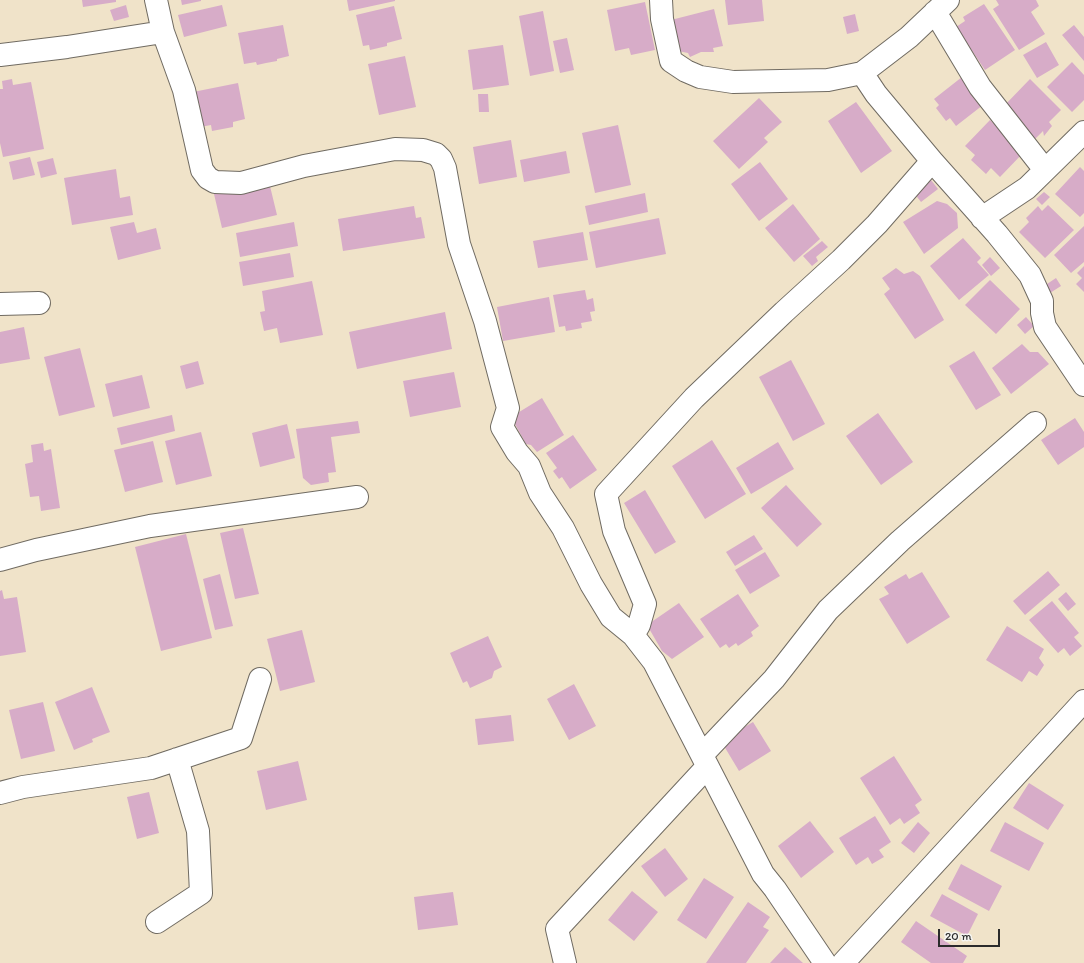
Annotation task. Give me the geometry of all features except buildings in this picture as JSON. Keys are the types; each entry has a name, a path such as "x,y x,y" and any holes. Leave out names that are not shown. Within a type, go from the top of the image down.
{"street":[{"path":"156,0 164,32 184,90 202,170 208,178 215,182 241,183 304,166 395,149 423,150 436,154 441,159 445,168 460,244 485,321 508,408 502,427 517,452 528,466 540,492 563,528 591,584 611,617 633,636 654,662 763,874 826,963"},
{"path":"662,0 662,19 672,61 686,71 700,77 733,82 828,80 862,73 909,37 942,6 980,87 1045,170"},
{"path":"0,55 67,47 164,32"},
{"path":"862,73 876,94 1030,275 1042,301 1042,313 1045,327 1084,385"},
{"path":"982,218 1027,188 1084,132"},
{"path":"633,636 639,625 645,604 614,531 606,494 694,398 841,260 877,224 932,161"},
{"path":"0,304 39,303"},
{"path":"565,963 557,929 774,679 828,610 900,541 1035,423"},
{"path":"0,560 36,550 150,526 357,497"},
{"path":"0,793 23,787 151,768 241,738 260,679"},
{"path":"843,963 1084,701"},
{"path":"157,922 201,893 198,831 177,759"}]}
